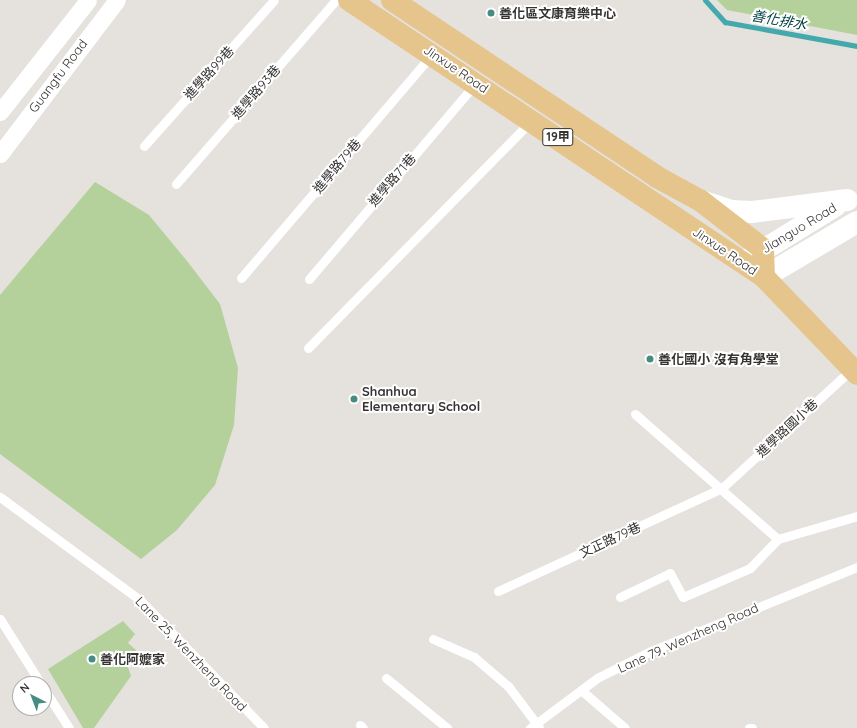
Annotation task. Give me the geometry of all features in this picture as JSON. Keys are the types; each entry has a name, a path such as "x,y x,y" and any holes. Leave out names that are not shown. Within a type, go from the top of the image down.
{"main road":[{"name":"Jinxue Road","path":"349,0 476,82 764,277"},
{"name":"Jinxue Road","path":"392,0 657,177 701,201 763,249 764,277"},
{"name":"19甲","path":"764,277 855,371"}],"street":[{"name":"Guangfu Road","path":"0,112 88,0"},
{"name":"Guangfu Road","path":"0,154 117,0"},
{"path":"701,201 731,211 752,212 852,197"},
{"name":"Jianguo Road","path":"742,263 763,249 852,197"},
{"name":"Jianguo Road","path":"764,277 857,222"}],"lane":[{"name":"進學路99巷","path":"144,146 274,0"},
{"name":"進學路93巷","path":"176,184 336,0"},
{"name":"進學路79巷","path":"241,278 432,53"},
{"name":"進學路71巷","path":"309,279 476,82"},
{"path":"308,348 532,120"},
{"name":"進學路國小巷","path":"722,488 855,371"},
{"path":"635,414 722,488 778,539"},
{"name":"文正路79巷","path":"498,591 722,488"},
{"name":"Lane 25, Wenzheng Road","path":"0,497 140,600 264,728"},
{"path":"620,597 670,574 683,597 750,568 778,539 857,516"},
{"name":"Lane 79, Wenzheng Road","path":"536,726 581,690 650,652 857,567"},
{"path":"0,619 36,676"},
{"path":"433,639 474,657 508,686 536,726"},
{"path":"386,678 447,728"},
{"path":"581,690 625,728"},
{"path":"52,701 69,728"}],"green space":[{"path":"717,0 857,0 857,35 727,10"},
{"path":"95,182 149,215 187,261 220,304 238,368 234,425 215,485 177,530 141,559 0,454 0,295"},
{"path":"123,621 135,634 128,643 136,650 127,664 131,676 94,728 83,728 48,669"}],"waterway":[{"name":"善化排水","path":"705,0 725,22 857,46"}],"place":[{"name":"善化區文康育樂中心","path":"491,13"},
{"name":"善化國小 沒有角學堂","path":"650,359"},
{"name":"Shanhua Elementary School","path":"354,399"},
{"name":"善化阿嬤家","path":"92,659"}]}
